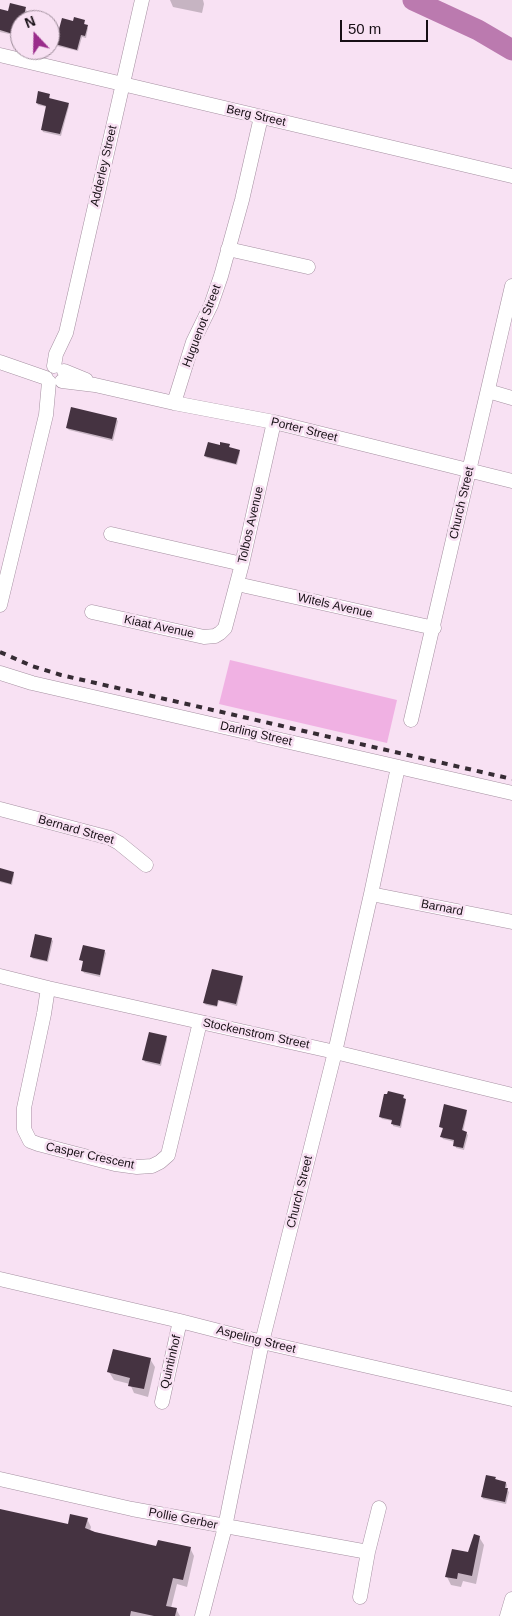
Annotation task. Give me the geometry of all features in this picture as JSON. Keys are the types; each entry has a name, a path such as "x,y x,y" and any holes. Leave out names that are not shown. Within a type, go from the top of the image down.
{"street":[{"name":"Adderley Street","path":"0,605 55,375 56,354 66,333 142,0"},
{"name":"Berg Street","path":"0,55 512,176"},
{"name":"Huguenot Street","path":"174,403 193,342 210,305 228,249 242,200 261,117"},
{"path":"228,249 308,267"},
{"name":"Church Street","path":"412,720 512,286"},
{"name":"Porter Street","path":"0,362 31,373 55,375 174,403 274,422 512,481"},
{"path":"488,391 512,398"},
{"name":"Tolbos Avenue","path":"224,628 242,564 274,422"},
{"path":"111,534 242,564"},
{"name":"Witels Avenue","path":"237,584 434,628"},
{"name":"Kiaat Avenue","path":"92,612 204,637 215,636 224,628"},
{"name":"Darling Street","path":"0,673 32,683 512,793"},
{"name":"Church Street","path":"202,1616 225,1527 262,1342 335,1052 398,767"},
{"name":"Bernard Street","path":"0,809 110,838 146,865"},
{"name":"Barnard","path":"371,894 512,922"},
{"name":"Stockenstrom Street","path":"0,976 335,1052 512,1095"},
{"name":"Casper Crescent","path":"48,988 24,1108 24,1129 30,1141 115,1164 137,1167 152,1166 168,1155 200,1022"},
{"name":"Aspeling Street","path":"0,1279 262,1342 512,1399"},
{"name":"Quintinhof","path":"162,1402 180,1321"},
{"name":"Pollie Gerber","path":"0,1479 132,1509 368,1552"},
{"path":"360,1597 368,1552 379,1508"},
{"path":"507,1616 512,1599"}],"shaded area":[{"path":"230,660 397,700 387,743 219,704"}],"building":[{"path":"10,3 26,7 25,10 10,10 10,33 0,30 0,9 8,11"},
{"path":"74,17 85,20 84,24 88,25 85,36 81,35 77,50 60,45 62,18 73,21"},
{"path":"38,91 50,94 49,98 69,103 60,134 41,130 46,106 36,103"},
{"path":"71,407 117,418 112,439 66,428"},
{"path":"208,442 220,445 220,442 230,444 229,447 240,450 236,464 204,456"},
{"path":"0,868 14,872 11,884 0,881"},
{"path":"35,934 52,938 47,961 30,957"},
{"path":"83,945 105,950 100,975 81,971 83,961 79,960"},
{"path":"212,969 243,976 236,1004 218,1000 217,1006 203,1003"},
{"path":"149,1032 167,1036 160,1064 142,1060"},
{"path":"388,1091 404,1095 403,1098 406,1099 400,1126 391,1124 392,1120 379,1117 384,1094 387,1094"},
{"path":"444,1104 467,1110 462,1130 467,1132 463,1148 453,1146 454,1140 440,1137 443,1128 439,1127"},
{"path":"113,1349 151,1358 144,1389 128,1386 130,1378 107,1372"},
{"path":"486,1475 506,1482 505,1488 508,1488 505,1502 481,1497"},
{"path":"0,1509 68,1524 70,1514 88,1518 85,1528 95,1532 156,1546 158,1540 191,1547 183,1580 173,1578 166,1606 177,1608 175,1616 154,1616 131,1611 130,1616 0,1616"},
{"path":"474,1534 480,1536 472,1576 458,1573 457,1579 445,1577 452,1549 468,1552"}],"waterway":[{"path":"413,0 478,30 512,50"}],"railway":[{"path":"0,652 32,666 61,675 512,779"}]}
